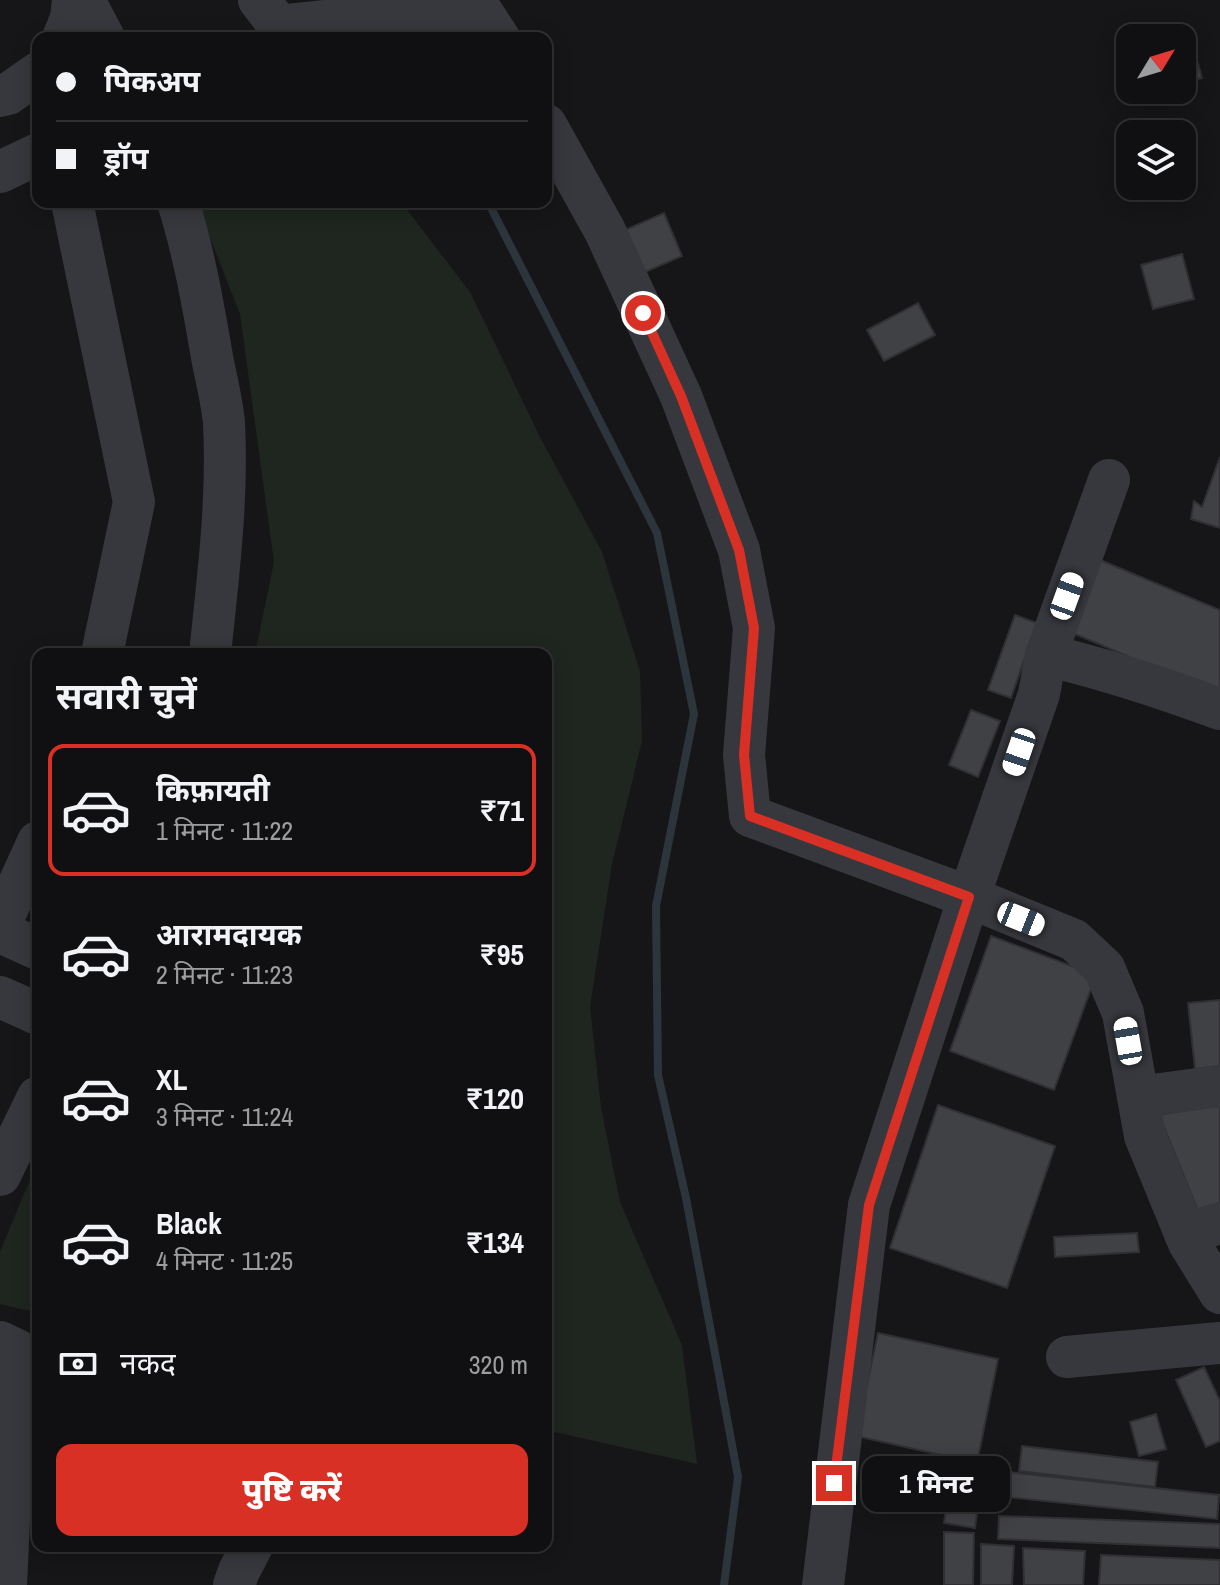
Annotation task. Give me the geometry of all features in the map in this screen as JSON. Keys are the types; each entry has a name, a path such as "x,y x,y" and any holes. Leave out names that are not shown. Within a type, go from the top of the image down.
{"street":[{"path":"65,32 73,0"},
{"path":"84,0 101,32"},
{"path":"259,0 279,26 480,9 495,32"},
{"path":"552,136 605,231 681,396 739,550 754,628 744,755 750,816 969,897 1074,940 1104,968 1123,1013 1145,1136 1202,1228 1189,1243 1220,1293"},
{"path":"0,172 32,157"},
{"path":"73,208 134,502 103,648"},
{"path":"180,208 201,291 223,420 221,557 211,648"},
{"path":"823,1585 869,1205 1039,694 1046,655 1109,480"},
{"path":"1046,655 1089,665 1220,709"},
{"path":"0,925 32,855"},
{"path":"0,932 32,946"},
{"path":"0,997 32,1011"},
{"path":"1138,1097 1220,1086"},
{"path":"0,1175 32,1109"},
{"path":"1067,1357 1220,1343"},
{"path":"6,1585 18,1348"},
{"path":"234,1585 249,1552"}],"shaded area":[{"path":"198,208 406,208 470,292 540,437 602,552 640,671 642,741 612,864 590,1007 601,1107 620,1202 682,1345 697,1464 552,1431 552,648 256,648 274,562 240,314"},
{"path":"32,1175 32,1312 0,1304 0,1252"}],"building":[{"path":"1196,57 1202,78 1196,80"},
{"path":"664,213 682,256 643,273 625,230"},
{"path":"1182,254 1194,299 1153,309 1141,265"},
{"path":"918,303 935,335 884,361 867,330"},
{"path":"1220,457 1220,528 1191,519 1194,501 1202,507"},
{"path":"1100,560 1220,610 1220,695 1070,632"},
{"path":"1015,615 1037,623 1011,698 988,690"},
{"path":"971,710 1000,721 978,777 949,765"},
{"path":"991,936 1096,975 1054,1090 950,1051"},
{"path":"1220,1000 1220,1066 1195,1069 1188,1003"},
{"path":"1220,1104 1220,1206 1198,1211 1159,1115"},
{"path":"938,1105 1055,1146 1007,1288 890,1248"},
{"path":"1137,1233 1139,1252 1055,1257 1054,1237"},
{"path":"878,1333 998,1359 977,1463 856,1436"},
{"path":"1204,1367 1220,1401 1220,1441 1206,1447 1176,1380"},
{"path":"1156,1414 1166,1449 1139,1456 1130,1422"},
{"path":"1022,1446 1158,1462 1155,1487 1019,1471"},
{"path":"952,1467 983,1471 975,1528 944,1523"},
{"path":"1008,1472 1219,1495 1217,1519 1006,1497"},
{"path":"999,1516 1220,1524 1220,1548 998,1539"},
{"path":"944,1532 974,1533 973,1585 944,1585"},
{"path":"981,1544 1014,1546 1012,1585 981,1585"},
{"path":"1023,1548 1085,1551 1083,1585 1024,1585"},
{"path":"1101,1555 1220,1560 1220,1585 1099,1585"}],"waterway":[{"path":"491,208 657,533 694,714 656,906 658,1075 686,1198 738,1477 724,1585"}],"route":[{"path":"643,313 681,396 739,550 754,628 744,755 750,816 969,897 869,1205 834,1483"}]}
